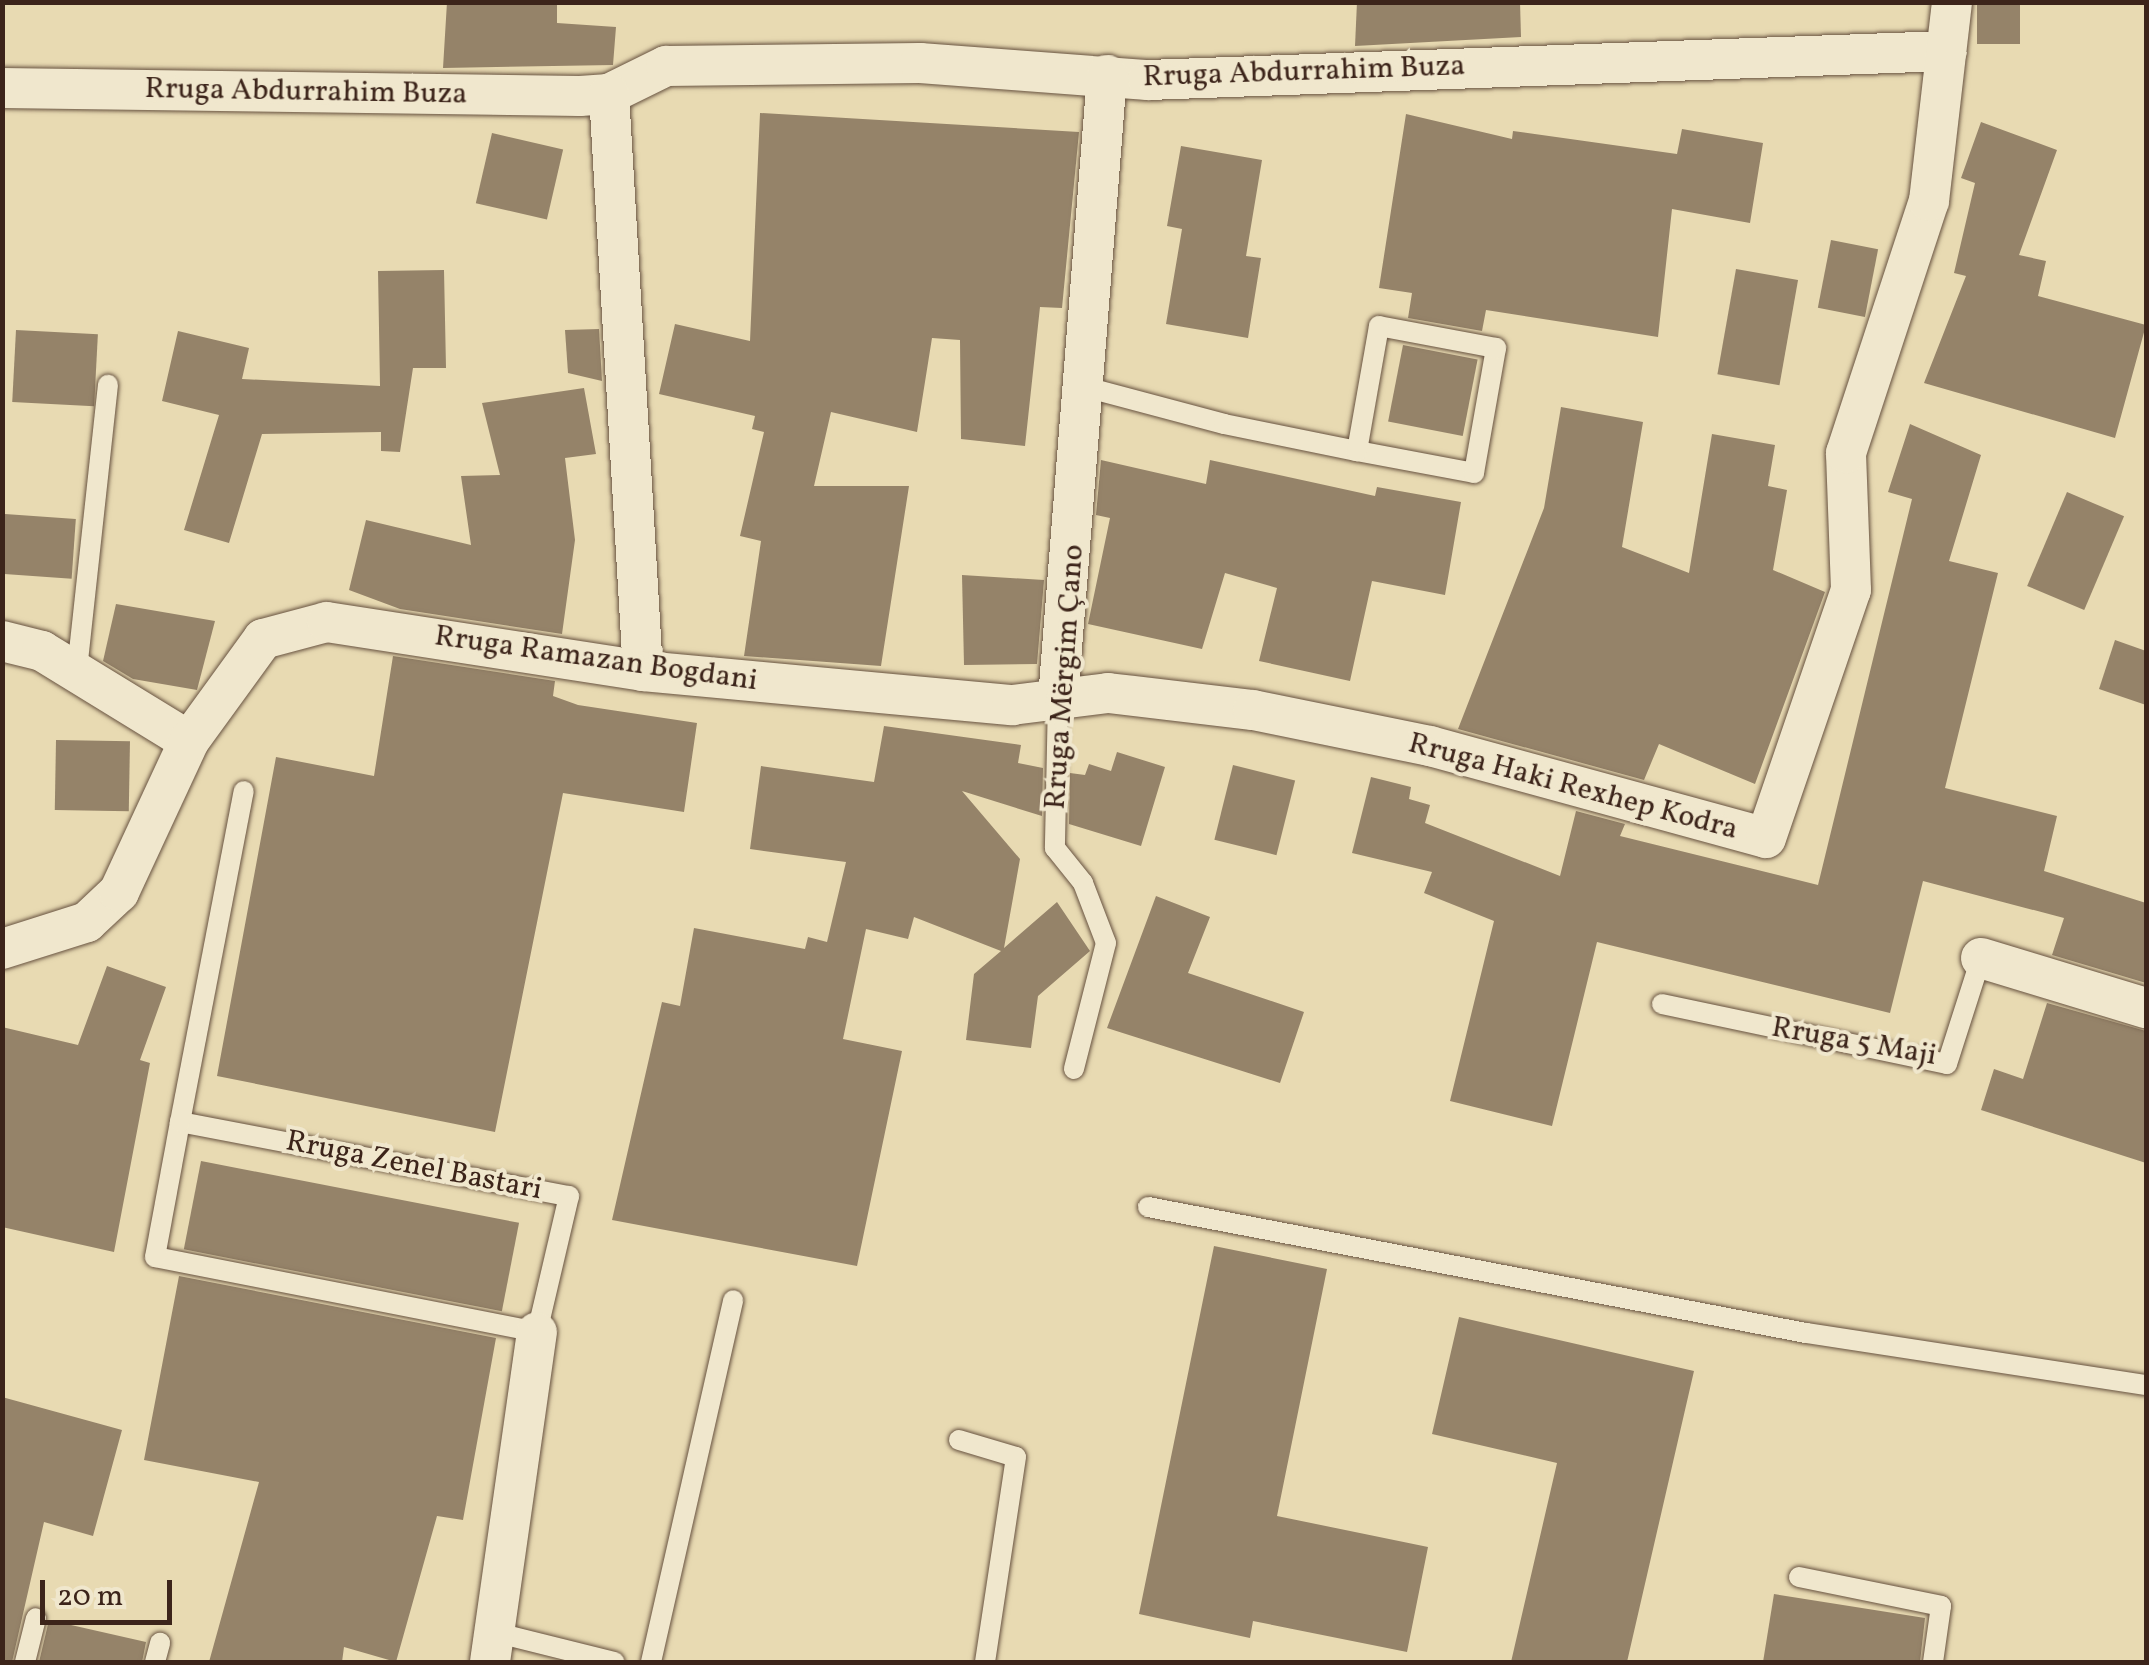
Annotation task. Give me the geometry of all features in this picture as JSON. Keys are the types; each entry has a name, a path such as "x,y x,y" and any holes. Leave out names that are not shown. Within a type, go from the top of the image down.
{"street":[{"name":"Rruga Haki Rexhep Kodra","path":"1058,699 1108,693 1252,710 1430,746 1766,838 1851,590 1846,452 1929,201 1952,2"},
{"name":"Rruga Abdurrahim Buza","path":"2,88 609,94 666,66 920,63 1107,75 1946,51"},
{"name":"Rruga Mërgim Çano","path":"1058,699 1089,388 1107,75"},
{"path":"609,94 643,670"},
{"name":"Rruga Ramazan Bogdani","path":"2,949 72,929 119,892 189,741 263,639 290,627 327,622 643,670 1012,705 1058,699"},
{"path":"2,640 77,670 189,741"},
{"name":"Rruga 5 Maji","path":"1981,958 2146,1008"},
{"name":"Rruga Zenel Bastari","path":"494,1648 538,1332"}],"lane":[{"path":"1089,388 1357,451 1474,473 1496,348 1379,326 1357,451"},
{"path":"77,670 108,385"},
{"name":"Rruga Mërgim Çano","path":"1058,699 1055,848 1083,883 1106,943 1074,1069"},
{"path":"244,791 155,1256 538,1332"},
{"name":"Rruga 5 Maji","path":"1662,1004 1947,1064 1981,958"},
{"name":"Rruga Zenel Bastari","path":"180,1122 569,1196 538,1332"},
{"path":"1148,1208 1806,1333 2146,1385"},
{"path":"651,1662 733,1300"},
{"path":"959,1440 1016,1458 985,1662"},
{"path":"1799,1577 1940,1606 1934,1662"},
{"path":"25,1662 36,1618"},
{"name":"Rruga Zenel Bastari","path":"494,1648 619,1661"}],"building":[{"path":"447,2 557,2 557,23 616,27 613,65 443,68"},
{"path":"1357,2 1520,2 1521,37 1355,46"},
{"path":"1977,2 2020,2 2020,44 1977,44"},
{"path":"760,113 1079,132 1062,308 1040,307 1025,446 961,439 960,340 932,338 917,432 831,412 814,486 909,486 881,666 744,656 761,541 740,536 764,432 752,429 755,416 659,394 675,324 750,341"},
{"path":"1406,114 1512,139 1513,131 1677,154 1682,129 1763,143 1750,223 1672,209 1658,337 1486,310 1482,331 1408,318 1412,293 1379,288"},
{"path":"1981,122 2057,150 2019,255 2046,261 2038,296 2146,325 2115,438 1924,383 1966,276 1954,273 1975,183 1961,178"},
{"path":"492,133 563,149 547,220 476,203"},
{"path":"1181,146 1262,160 1246,256 1261,258 1248,338 1166,324 1182,229 1167,226"},
{"path":"1831,240 1878,249 1865,317 1818,308"},
{"path":"1736,269 1798,280 1779,385 1717,374"},
{"path":"444,270 446,368 413,368 400,452 381,451 381,432 262,434 229,543 184,530 219,415 162,401 178,331 249,348 242,379 380,386 378,271"},
{"path":"599,329 602,381 568,373 565,330"},
{"path":"16,330 98,334 94,406 12,402"},
{"path":"1403,345 1478,360 1463,436 1388,422"},
{"path":"584,388 596,454 565,458 575,540 562,634 400,609 349,590 366,520 471,545 461,476 500,475 482,403"},
{"path":"1561,407 1643,422 1622,547 1689,573 1712,434 1775,445 1768,486 1787,490 1773,570 1825,592 1755,784 1659,744 1644,780 1458,729 1544,508"},
{"path":"1910,424 1981,455 1949,561 1998,573 1945,788 2057,816 2044,871 2146,903 2146,983 2052,955 2064,918 1923,881 1890,1013 1597,942 1552,1126 1450,1101 1494,921 1424,893 1432,872 1352,853 1371,777 1411,787 1409,799 1430,805 1425,823 1560,876 1576,811 1625,824 1620,836 1818,885 1912,499 1888,492"},
{"path":"1101,460 1206,484 1210,460 1375,496 1377,487 1461,502 1445,595 1372,581 1350,681 1259,661 1277,588 1225,573 1202,649 1088,624 1110,518 1096,515"},
{"path":"2067,492 2124,516 2084,610 2027,586"},
{"path":"5,514 76,519 72,579 2,574"},
{"path":"962,575 1044,580 1037,664 964,665"},
{"path":"116,604 215,621 197,690 133,679 103,661"},
{"path":"2115,640 2146,651 2146,705 2099,689"},
{"path":"393,656 555,681 553,696 578,705 697,723 684,812 563,793 495,1132 217,1076 276,757 374,776"},
{"path":"884,726 1021,745 1018,763 1043,768 1042,816 962,791 1020,859 1004,948 1057,902 1090,951 1038,996 1031,1048 966,1040 974,974 1001,951 914,917 908,939 866,929 843,1039 902,1051 857,1266 612,1220 662,1002 680,1006 694,928 805,949 808,937 827,942 846,862 750,849 761,766 874,782"},
{"path":"56,740 130,741 129,811 55,810"},
{"path":"1117,752 1165,767 1141,846 1069,824 1070,773 1085,775 1089,764 1111,771"},
{"path":"1233,765 1295,780 1276,855 1214,840"},
{"path":"1156,896 1210,917 1188,973 1304,1012 1280,1083 1107,1028"},
{"path":"107,966 166,987 140,1060 150,1063 114,1252 2,1227 2,1027 78,1045"},
{"path":"2047,1003 2146,1031 2146,1163 1981,1110 1994,1069 2023,1079"},
{"path":"201,1161 519,1223 502,1311 184,1249"},
{"path":"1214,1246 1327,1269 1277,1516 1428,1547 1407,1652 1253,1621 1250,1638 1139,1614"},
{"path":"179,1276 496,1338 463,1520 437,1516 396,1662 344,1647 342,1662 209,1662 259,1482 144,1460"},
{"path":"1459,1317 1694,1371 1627,1662 1511,1662 1557,1463 1432,1434"},
{"path":"2,1397 122,1430 93,1536 44,1522 12,1662 2,1662"},
{"path":"1774,1594 1925,1618 1920,1662 1763,1662"},
{"path":"49,1620 146,1642 142,1662 39,1662"}]}
